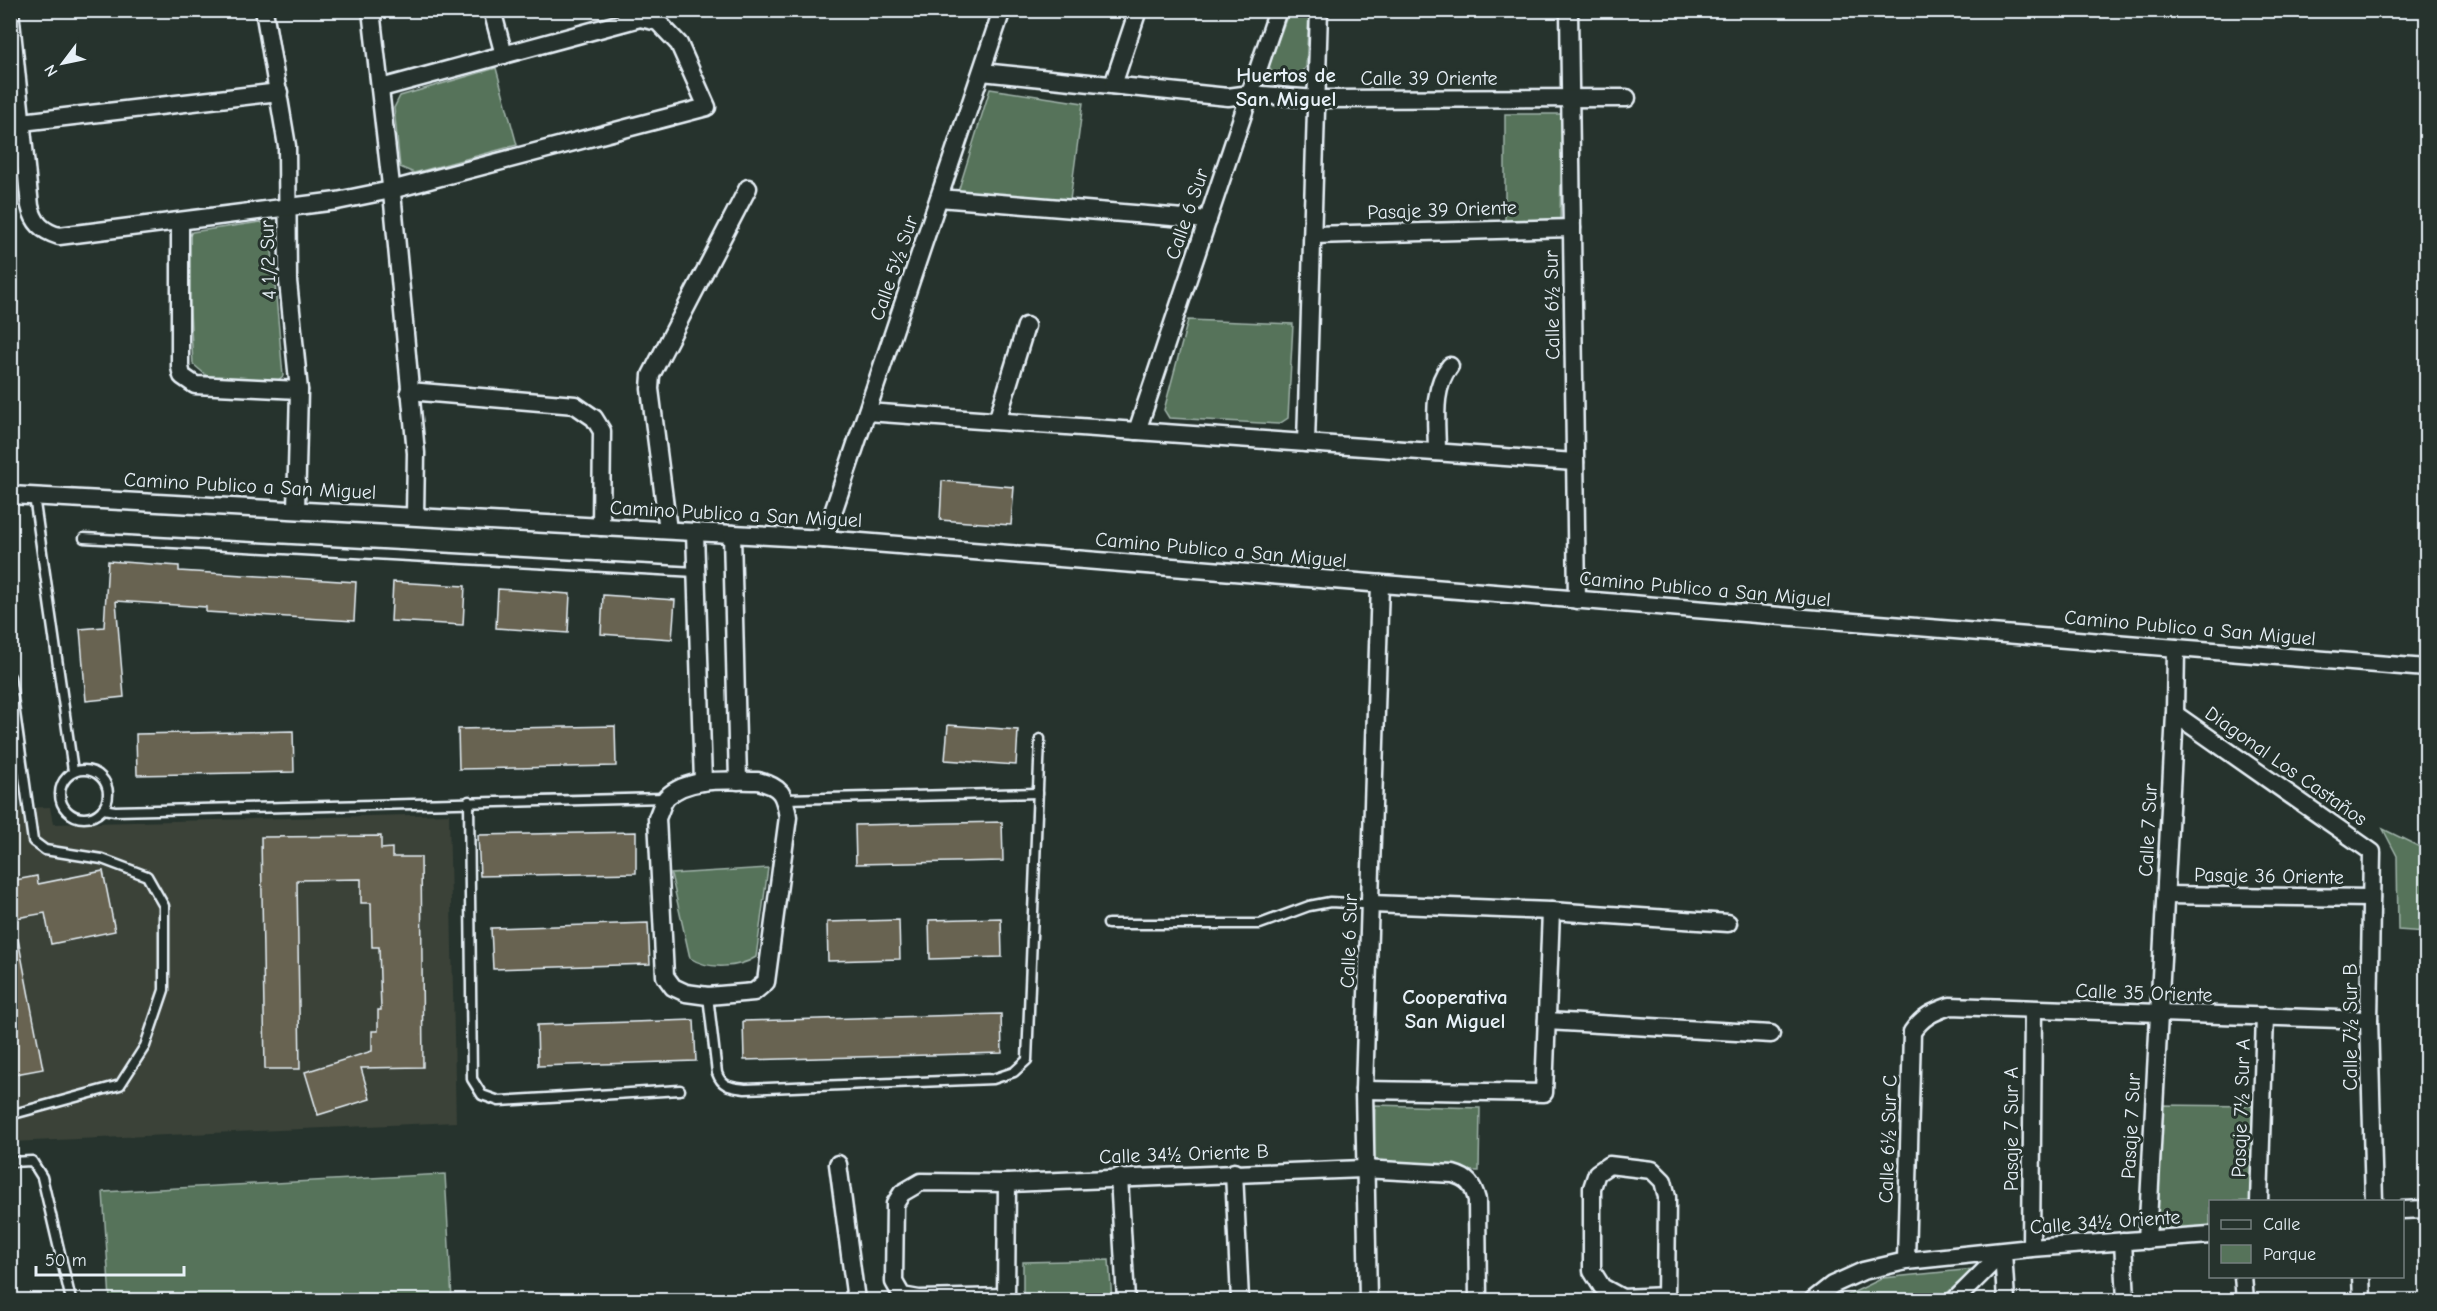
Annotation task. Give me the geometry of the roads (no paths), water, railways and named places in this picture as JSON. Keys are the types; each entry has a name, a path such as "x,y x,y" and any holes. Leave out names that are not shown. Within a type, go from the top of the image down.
{"street":[{"path":"24,10 11,12 30,206 36,223 59,236 288,210 392,190 707,107 679,44 658,22 640,18 381,88"},
{"name":"4 1/2 Sur","path":"264,10 288,146 288,281 299,390 296,509"},
{"path":"371,10 392,190 416,453 415,516"},
{"path":"492,10 504,55"},
{"name":"Calle 5½ Sur","path":"824,539 1002,10"},
{"path":"1113,86 1138,10"},
{"name":"Calle 6 Sur","path":"1137,431 1278,10"},
{"path":"1306,443 1319,10"},
{"name":"Calle 6½ Sur","path":"1569,10 1576,600"},
{"name":"Calle 39 Oriente","path":"982,72 1228,97 1250,94 1317,99 1627,98"},
{"path":"22,122 279,92"},
{"path":"668,530 650,389 651,375 748,188"},
{"path":"939,198 1208,220"},
{"path":"180,222 180,367 182,376 195,385 299,390"},
{"name":"Pasaje 39 Oriente","path":"1313,235 1572,228"},
{"path":"997,422 1026,326"},
{"path":"1437,452 1438,393 1441,379 1450,366"},
{"path":"409,392 575,405 594,418 602,431 601,526"},
{"path":"867,412 1575,462"},
{"name":"Camino Publico a San Miguel","path":"10,495 824,539 2427,668"},
{"path":"695,532 703,782"},
{"path":"732,534 738,781"},
{"name":"Calle 6 Sur","path":"1368,1300 1364,1090 1372,904 1380,584"},
{"name":"Calle 7 Sur","path":"2157,1015 2166,895 2176,648"},
{"name":"Diagonal Los Castaños","path":"2175,714 2372,852"},
{"path":"738,781 758,781 775,785 785,799 788,817 766,982 754,992 708,996 686,993 673,987 665,976 657,818 665,798 678,790 703,782 738,781"},
{"name":"Calle 7½ Sur B","path":"2372,852 2369,1020 2374,1200"},
{"name":"Pasaje 36 Oriente","path":"2166,895 2371,898"},
{"path":"1372,904 1551,910 1728,923"},
{"path":"1364,1090 1544,1093 1551,910"},
{"name":"Calle 35 Oriente","path":"1921,1019 1950,1006 2157,1015 2369,1020"},
{"name":"Pasaje 7 Sur A","path":"2031,1248 2033,1010"},
{"name":"Pasaje 7 Sur","path":"2147,1240 2157,1015"},
{"name":"Pasaje 7½ Sur A","path":"2259,1200 2265,1016"},
{"name":"Calle 6½ Sur C","path":"1906,1261 1912,1032 1921,1019"},
{"path":"1547,1021 1771,1034"},
{"path":"838,1164 856,1300"},
{"path":"1609,1165 1652,1170 1663,1181 1667,1197 1666,1298 1622,1298 1602,1287 1592,1271 1592,1188 1597,1173 1609,1165"},
{"name":"Calle 34½ Oriente B","path":"1006,1299 919,1299 903,1296 894,1282 895,1204 902,1193 921,1182 1007,1183 1234,1172 1364,1169 1465,1177 1473,1186 1477,1200 1478,1300"},
{"path":"1234,1172 1240,1300"},
{"path":"1119,1177 1126,1300"},
{"path":"1006,1299 1007,1183"},
{"path":"2404,1210 2427,1209"},
{"name":"Calle 34½ Oriente","path":"1813,1300 1832,1285 1863,1271 1906,1261 2031,1248 2209,1235"},
{"path":"2123,1241 2126,1300"},
{"path":"1955,1300 2003,1252"},
{"path":"2003,1252 2006,1300"},
{"path":"2243,1278 2245,1300"},
{"path":"2361,1278 2362,1300"}],"lane":[{"path":"34,496 73,771 61,788 62,804 67,811 82,818 97,814 103,809 108,794 104,780 92,771 73,771"},
{"path":"84,538 696,572"},
{"path":"10,677 33,840 45,850 102,859 147,876 164,906 164,990 146,1046 120,1085 10,1115"},
{"path":"708,996 717,1073 720,1081 727,1087 745,1089 993,1079 1014,1072 1027,1060 1040,739"},
{"path":"785,799 1038,793"},
{"path":"103,809 115,811 665,798"},
{"path":"470,801 472,1079 482,1095 499,1101 680,1090"},
{"path":"1107,924 1260,924 1309,906 1330,902 1372,904"},
{"path":"10,1162 32,1161 42,1177 71,1300"}],"district":[{"name":"Huertos de San Miguel","path":"1286,87"},
{"name":"Cooperativa San Miguel","path":"1455,1009"}]}
